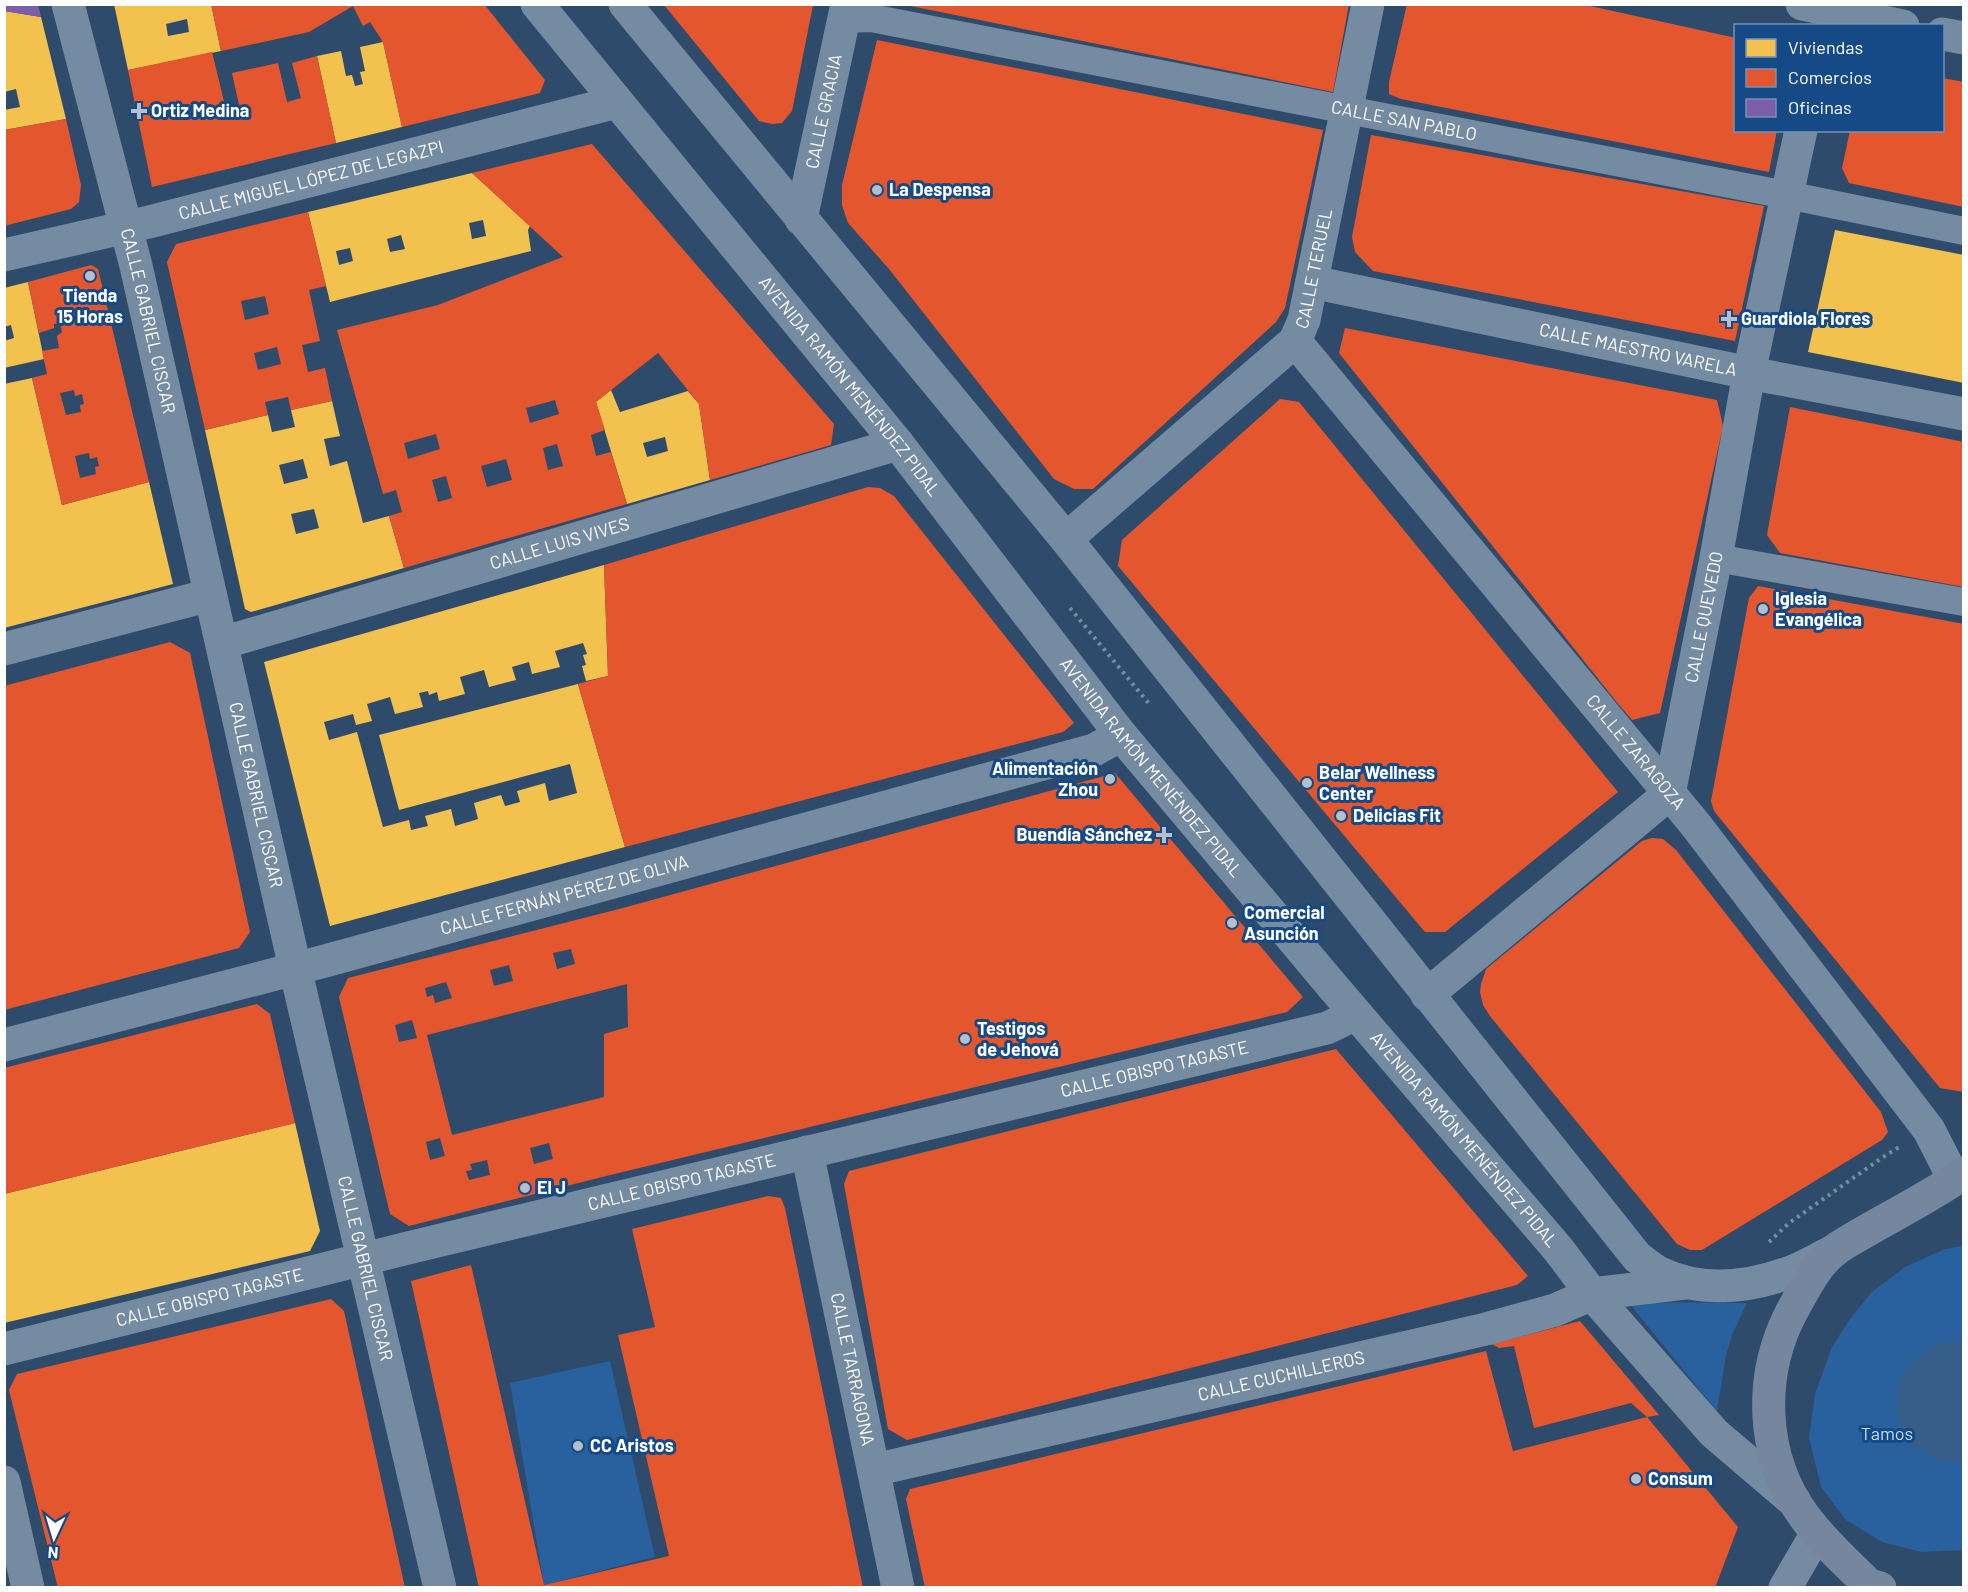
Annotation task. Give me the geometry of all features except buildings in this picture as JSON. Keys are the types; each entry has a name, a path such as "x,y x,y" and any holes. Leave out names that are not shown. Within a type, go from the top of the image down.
{"main road":[{"path":"1873,1587 1817,1533 1795,1502 1779,1469 1770,1435 1768,1398 1772,1363 1783,1328 1800,1296 1817,1270 1834,1251 1960,1178"}],"street":[{"name":"CALLE GABRIEL CISCAR","path":"68,4 136,266 295,968 440,1587"},
{"name":"AVENIDA RAMÓN MENÉNDEZ PIDAL","path":"537,4 898,444 1121,735 1558,1249 1592,1294 1713,1433 1795,1502"},
{"path":"626,4 1066,539 1637,1257 1660,1272 1687,1282 1719,1287 1752,1283 1789,1273 1834,1251"},
{"name":"CALLE TERUEL","path":"1066,539 1295,341 1304,320 1368,4"},
{"path":"1821,11 1892,24"},
{"name":"CALLE GRACIA","path":"801,219 845,12"},
{"name":"CALLE SAN PABLO","path":"845,12 1964,231"},
{"path":"1944,34 1964,38"},
{"name":"CALLE MIGUEL LÓPEZ DE LEGAZPI","path":"4,255 125,227 617,102"},
{"name":"CALLE QUEVEDO","path":"1669,794 1716,558 1749,373 1802,132"},
{"name":"CALLE MAESTRO VARELA","path":"1312,282 1749,373 1964,414"},
{"name":"CALLE ZARAGOZA","path":"1295,341 1695,824 1929,1130 1960,1178"},
{"name":"CALLE LUIS VIVES","path":"222,643 898,444"},
{"path":"1716,558 1964,602"},
{"path":"4,649 210,595"},
{"name":"CALLE FERNÁN PÉREZ DE OLIVA","path":"4,1045 1094,750 1121,735"},
{"path":"1427,995 1669,794"},
{"name":"CALLE OBISPO TAGASTE","path":"4,1349 364,1258 1327,1028 1356,1014"},
{"name":"CALLE TARRAGONA","path":"807,1152 898,1587"},
{"name":"CALLE CUCHILLEROS","path":"874,1470 1486,1329 1555,1310 1592,1294 1687,1282"},
{"path":"4,1482 28,1587"},
{"path":"1785,1587 1817,1533"}],"path":[{"path":"1064,600 1153,708"},
{"path":"1765,1246 1789,1223 1886,1155 1929,1130"}],"green space":[{"name":"Tamos","path":"1963,1246 1963,1550 1922,1552 1882,1542 1846,1520 1821,1487 1809,1438 1815,1394 1832,1347 1850,1319 1872,1292 1905,1267 1945,1249"},
{"path":"1628,1302 1747,1303 1732,1335 1726,1355 1717,1411"},
{"path":"610,1361 655,1557 544,1585 510,1383"}],"shaded area":[{"name":"Tamos","path":"1947,1342 1964,1343 1963,1462 1942,1461 1923,1453 1908,1439 1897,1415 1898,1387 1905,1371 1921,1355"}],"place":[{"name":"Ortiz Medina","path":"139,111"},
{"name":"La Despensa","path":"877,190"},
{"name":"Tienda 15 Horas","path":"90,276"},
{"name":"Guardiola Flores","path":"1729,319"},
{"name":"Iglesia Evangélica","path":"1763,609"},
{"name":"Alimentación Zhou","path":"1110,779"},
{"name":"Belar Wellness Center","path":"1307,783"},
{"name":"Delicias Fit","path":"1341,816"},
{"name":"Buendía Sánchez","path":"1164,835"},
{"name":"Comercial Asunción","path":"1232,923"},
{"name":"Testigos de Jehová","path":"965,1039"},
{"name":"El J","path":"525,1188"},
{"name":"CC Aristos","path":"578,1446"},
{"name":"Consum","path":"1636,1479"}]}
